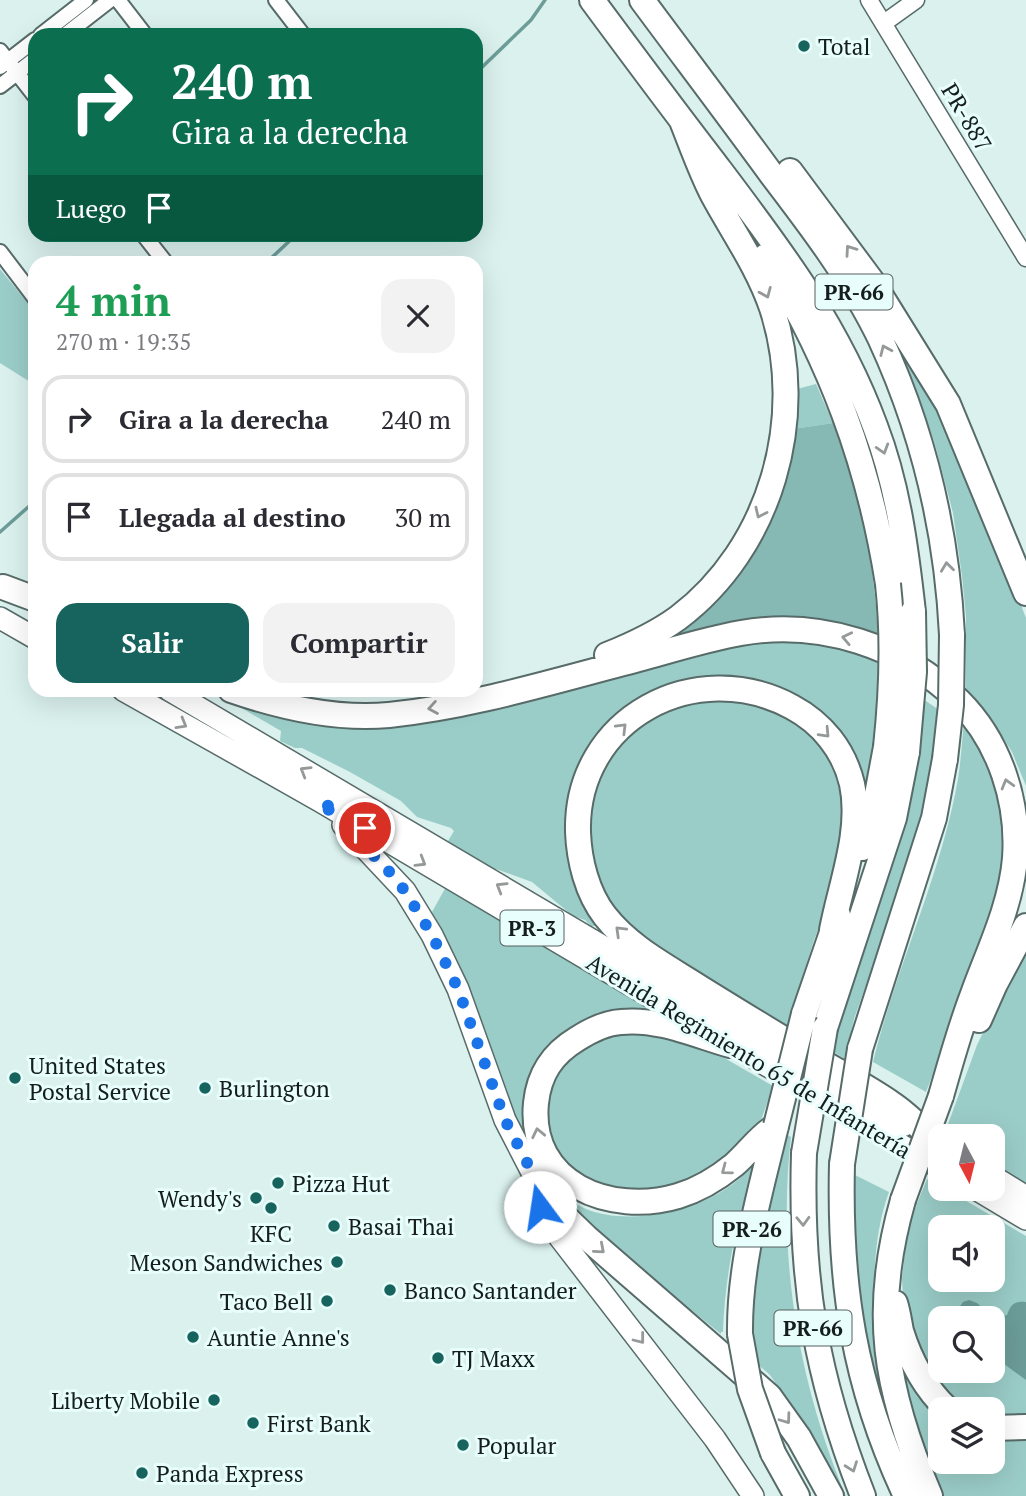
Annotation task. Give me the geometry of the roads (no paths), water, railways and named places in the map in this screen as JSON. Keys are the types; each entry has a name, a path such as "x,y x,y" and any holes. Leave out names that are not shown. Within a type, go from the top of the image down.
{"highway":[{"name":"PR-66","path":"592,0 803,282 843,351 875,426 899,508 908,556 915,672 896,749 894,818 825,1028 804,1153 804,1243 814,1332 836,1424 863,1496"},
{"name":"PR-66","path":"642,0 799,211 840,270 879,337 911,412 927,462 947,560 952,635 951,705 945,759 934,818 860,1049 842,1164 841,1225 849,1312 860,1369 873,1415 906,1496"},
{"path":"648,0 668,14 842,238 902,327 982,459 1026,554"},
{"path":"682,121 748,232 787,290 833,383 858,449 873,501 888,584 892,653 891,698 896,749 853,879 832,930"},
{"path":"533,686 654,634 695,604 716,583 744,545 757,522 775,475 782,446 786,379 778,326 758,276 712,192 682,121"},
{"path":"948,404 1026,593"},
{"path":"1,586 28,596"},
{"path":"253,697 309,710 385,715 436,708 533,686 753,631 813,631 858,640 894,654 936,679 967,709 986,736 1008,784 1016,833 1015,860 1005,906 959,1031 941,1096 903,1200 891,1242 886,1275 886,1352 892,1386 907,1439 930,1496"},
{"path":"832,930 851,843 854,798 848,772 836,745 809,717 759,692 734,687 697,689 678,693 646,708 608,742 596,758 583,791 578,831 584,874 604,915 642,951 894,1105 928,1135"},
{"path":"991,946 1009,920 1026,885"},
{"path":"941,1096 1026,926"},
{"name":"PR-26","path":"797,1496 773,1453 750,1389 740,1334 741,1295 749,1242 776,1126 804,1014 832,930"},
{"path":"730,1045 644,1021 621,1021 603,1025 568,1044 555,1055 545,1069 537,1098 536,1128 548,1159 560,1174 588,1193 607,1199 653,1201 677,1196 717,1177 734,1165 762,1134 776,1126"},
{"path":"537,1182 560,1212 586,1237 769,1396 799,1438 831,1496"},
{"path":"1005,1186 1026,1198"},
{"path":"886,1275 901,1331 918,1371 937,1397"},
{"path":"1005,1428 1026,1427"}],"main road":[{"path":"1,586 28,603"},
{"path":"0,618 28,634"},
{"name":"Avenida Regimiento 65 de Infantería","path":"134,697 320,801 928,1161"},
{"name":"Avenida Regimiento 65 de Infantería","path":"181,697 928,1139"},
{"path":"320,801 387,869 405,891 432,935 458,989 505,1120 537,1182 540,1207 560,1238 700,1419 753,1496"},
{"path":"996,1201 1026,1219"}],"street":[{"path":"50,28 86,0"},
{"path":"74,28 110,0"},
{"path":"118,0 140,28"},
{"path":"275,0 297,28"},
{"name":"PR-887","path":"869,0 1026,258"},
{"path":"884,23 916,0"},
{"path":"0,86 6,63 28,46"},
{"path":"6,63 28,60"},
{"path":"6,63 28,88"},
{"path":"149,242 160,256"},
{"path":"0,252 28,289"}],"waterway":[{"path":"483,66 531,20 545,0"},
{"path":"273,256 288,242"},
{"path":"0,532 28,507"}],"place":[{"name":"Total","path":"804,46"},
{"name":"United States Postal Service","path":"15,1078"},
{"name":"Burlington","path":"205,1088"},
{"name":"Pizza Hut","path":"278,1183"},
{"name":"Wendy's","path":"256,1198"},
{"name":"KFC","path":"271,1208"},
{"name":"Basai Thai","path":"334,1226"},
{"name":"Meson Sandwiches","path":"337,1262"},
{"name":"Banco Santander","path":"390,1290"},
{"name":"Taco Bell","path":"327,1301"},
{"name":"Auntie Anne's","path":"193,1337"},
{"name":"TJ Maxx","path":"438,1358"},
{"name":"Liberty Mobile","path":"214,1400"},
{"name":"First Bank","path":"253,1423"},
{"name":"Popular","path":"463,1445"},
{"name":"Panda Express","path":"142,1473"}]}
